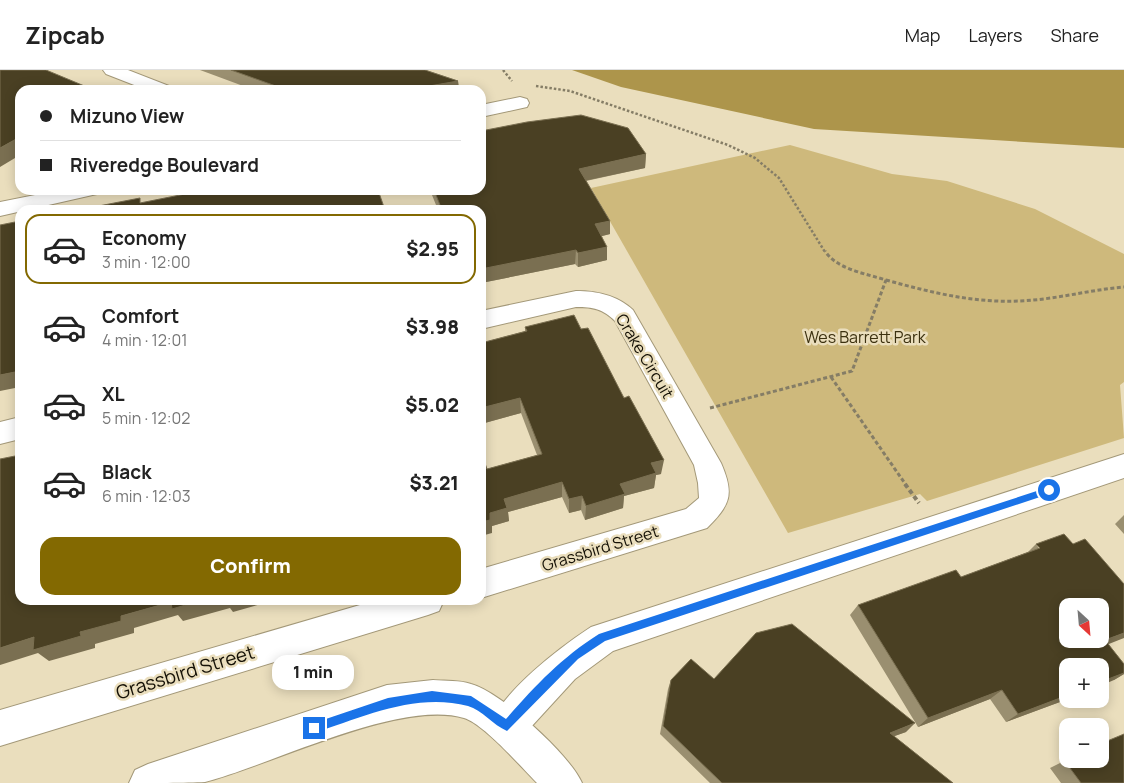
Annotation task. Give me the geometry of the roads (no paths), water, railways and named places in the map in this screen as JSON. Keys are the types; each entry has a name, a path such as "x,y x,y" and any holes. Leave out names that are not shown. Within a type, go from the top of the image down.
{"street":[{"path":"112,70 150,85"},
{"path":"486,110 520,103"},
{"path":"19,205 66,195"},
{"path":"0,209 15,206"},
{"name":"Crake Circuit","path":"486,319 576,299 592,299 615,307 624,316 637,338 707,463 714,480 713,503"},
{"path":"0,433 15,429"},
{"path":"507,726 543,685 575,655 603,638 1124,466"},
{"name":"Grassbird Street","path":"486,583 682,524 696,519 713,503"},
{"name":"Grassbird Street","path":"0,728 411,605"},
{"path":"148,783 388,704 432,696 471,701 507,726 563,783"}],"park label":[{"name":"Wes Barrett Park","path":"865,337"}]}
